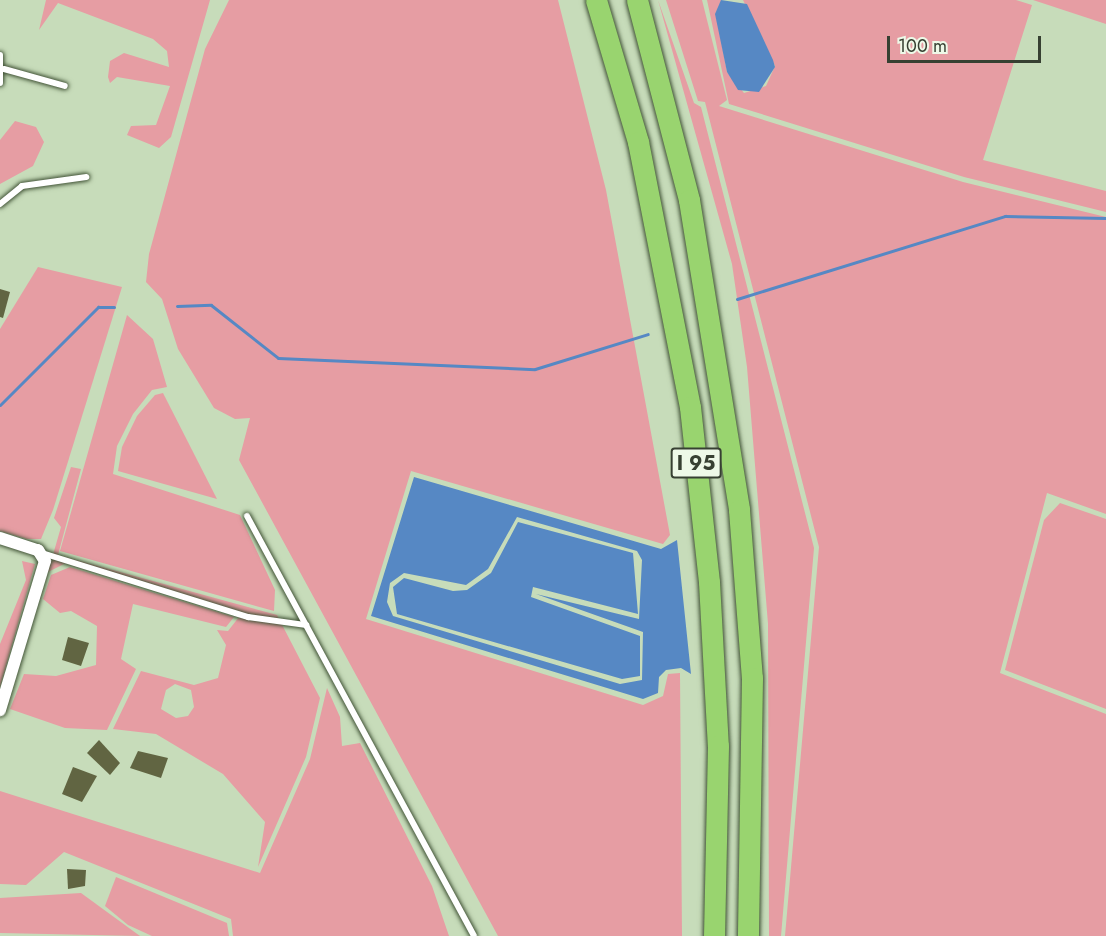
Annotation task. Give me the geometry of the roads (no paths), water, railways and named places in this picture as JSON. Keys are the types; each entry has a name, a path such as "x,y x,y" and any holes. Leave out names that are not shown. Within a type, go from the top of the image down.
{"highway":[{"name":"I 95","path":"596,0 638,142 690,407 709,582 718,746 714,936"},
{"name":"I 95","path":"637,0 689,200 739,510 752,678 748,936"}],"street":[{"path":"0,538 41,552 45,561 0,710"}],"lane":[{"path":"0,55 4,69 0,84"},
{"path":"4,69 64,86"},
{"path":"0,204 22,186 86,177"},
{"path":"247,516 474,936"},
{"path":"41,552 248,617 306,625"}],"water":[{"path":"721,0 747,4 773,60 775,67 759,92 738,90 727,72 715,14"},
{"path":"414,477 661,549 677,540 691,674 681,668 666,670 659,677 658,693 643,699 371,616","holes":["517,517 637,551 642,560 639,619 536,594 643,632 642,680 620,684 393,616 387,602 390,583 404,573 466,585 488,569"]},
{"path":"518,522 633,553 638,614 533,587 531,597 640,636 640,676 622,679 397,614 393,587 404,578 453,591 467,590 491,573"}],"waterway":[{"path":"737,299 1005,216 1106,218"},
{"path":"177,306 211,305 278,358 535,369 648,334"},
{"path":"0,405 98,307 114,307"}]}
